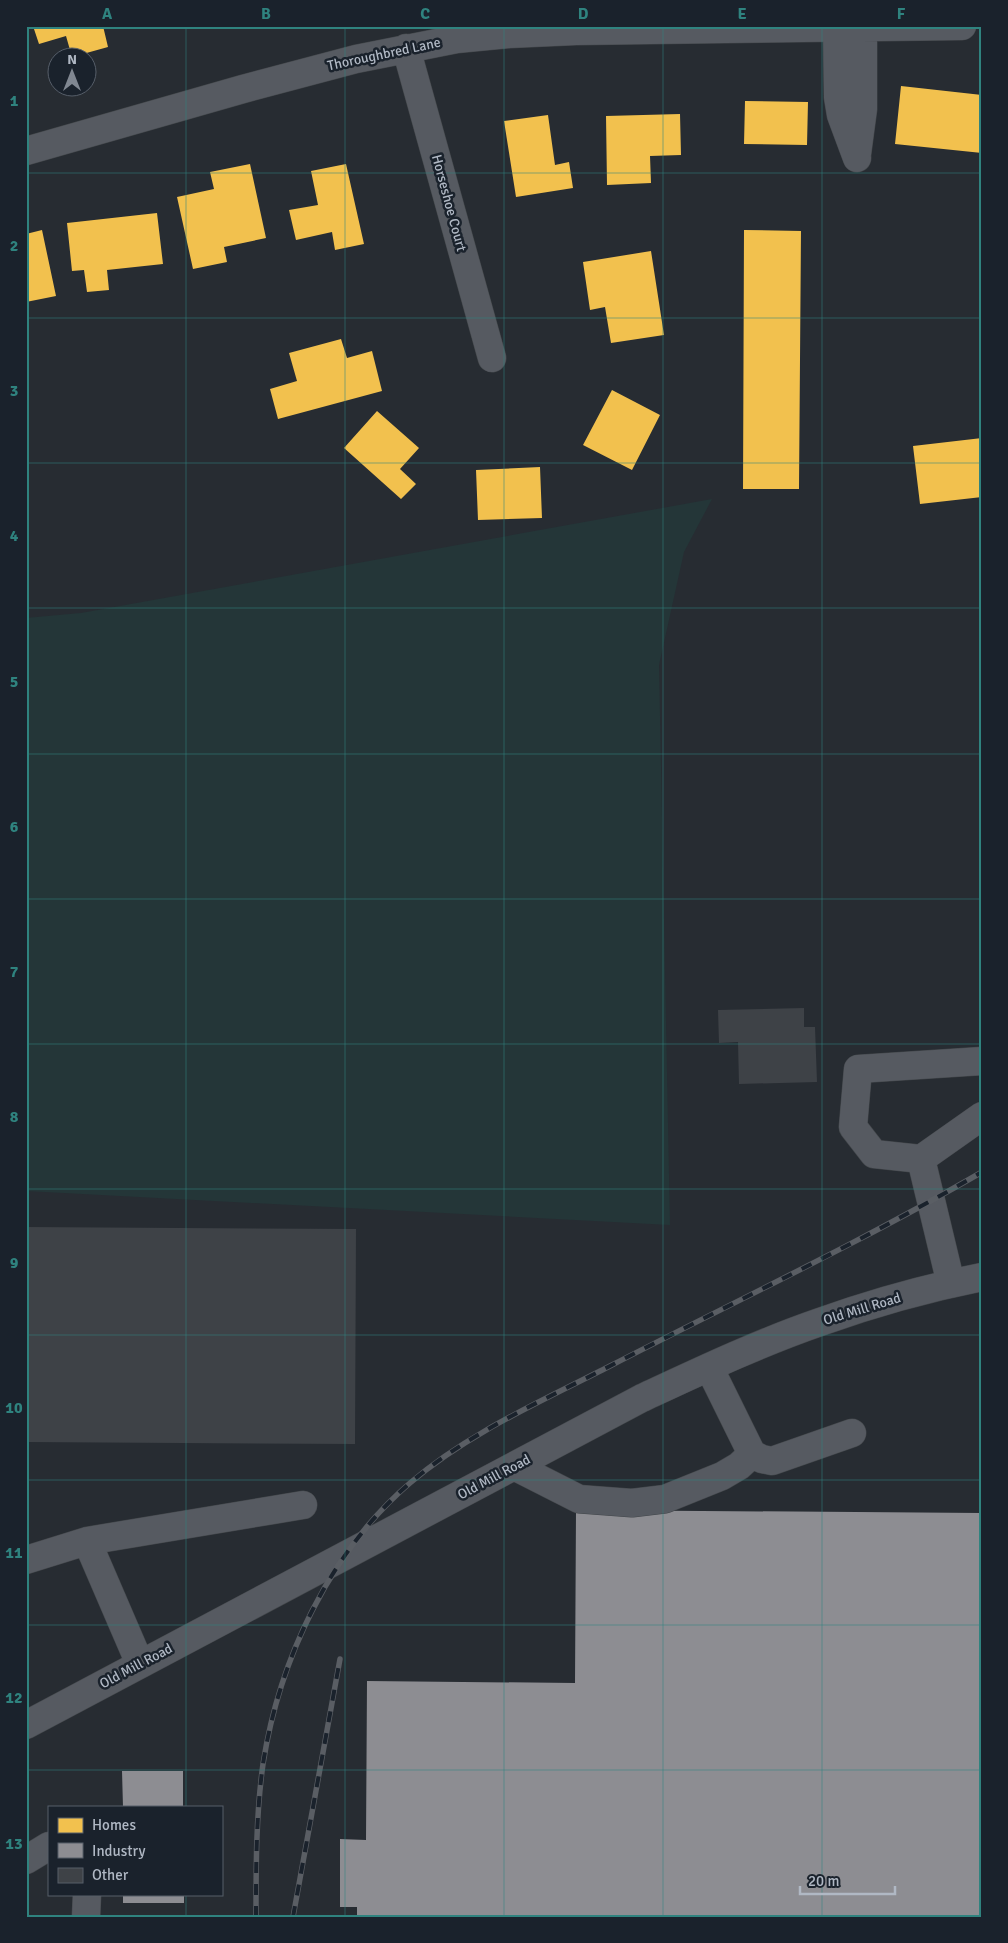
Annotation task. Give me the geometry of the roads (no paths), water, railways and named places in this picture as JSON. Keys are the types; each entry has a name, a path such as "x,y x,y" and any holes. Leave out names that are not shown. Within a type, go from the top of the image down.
{"street":[{"name":"Thoroughbred Lane","path":"26,151 243,89 365,57 457,39 509,34 576,31 962,26"},
{"path":"836,27 838,97 841,115 857,158 863,109 863,27"},
{"name":"Horseshoe Court","path":"406,48 492,358"},
{"path":"982,1061 858,1069 853,1127 874,1154 921,1158 982,1116"},
{"path":"921,1158 951,1284"},
{"name":"Old Mill Road","path":"26,1725 642,1398 709,1367 819,1322 867,1306 982,1277"},
{"path":"709,1367 752,1454 762,1459 772,1461 852,1433"},
{"path":"514,1466 579,1499 632,1503 665,1499 722,1476 740,1466 752,1454"},
{"path":"26,1560 88,1541 303,1505"},
{"path":"88,1541 140,1664"},
{"path":"26,1860 48,1847"},
{"path":"86,1917 87,1896"}],"railway":[{"path":"256,1917 257,1840 263,1764 281,1686 295,1648 312,1611 332,1575 355,1542 381,1511 432,1465 481,1433 532,1405 844,1247 982,1172"},
{"path":"293,1917 340,1659"}]}
